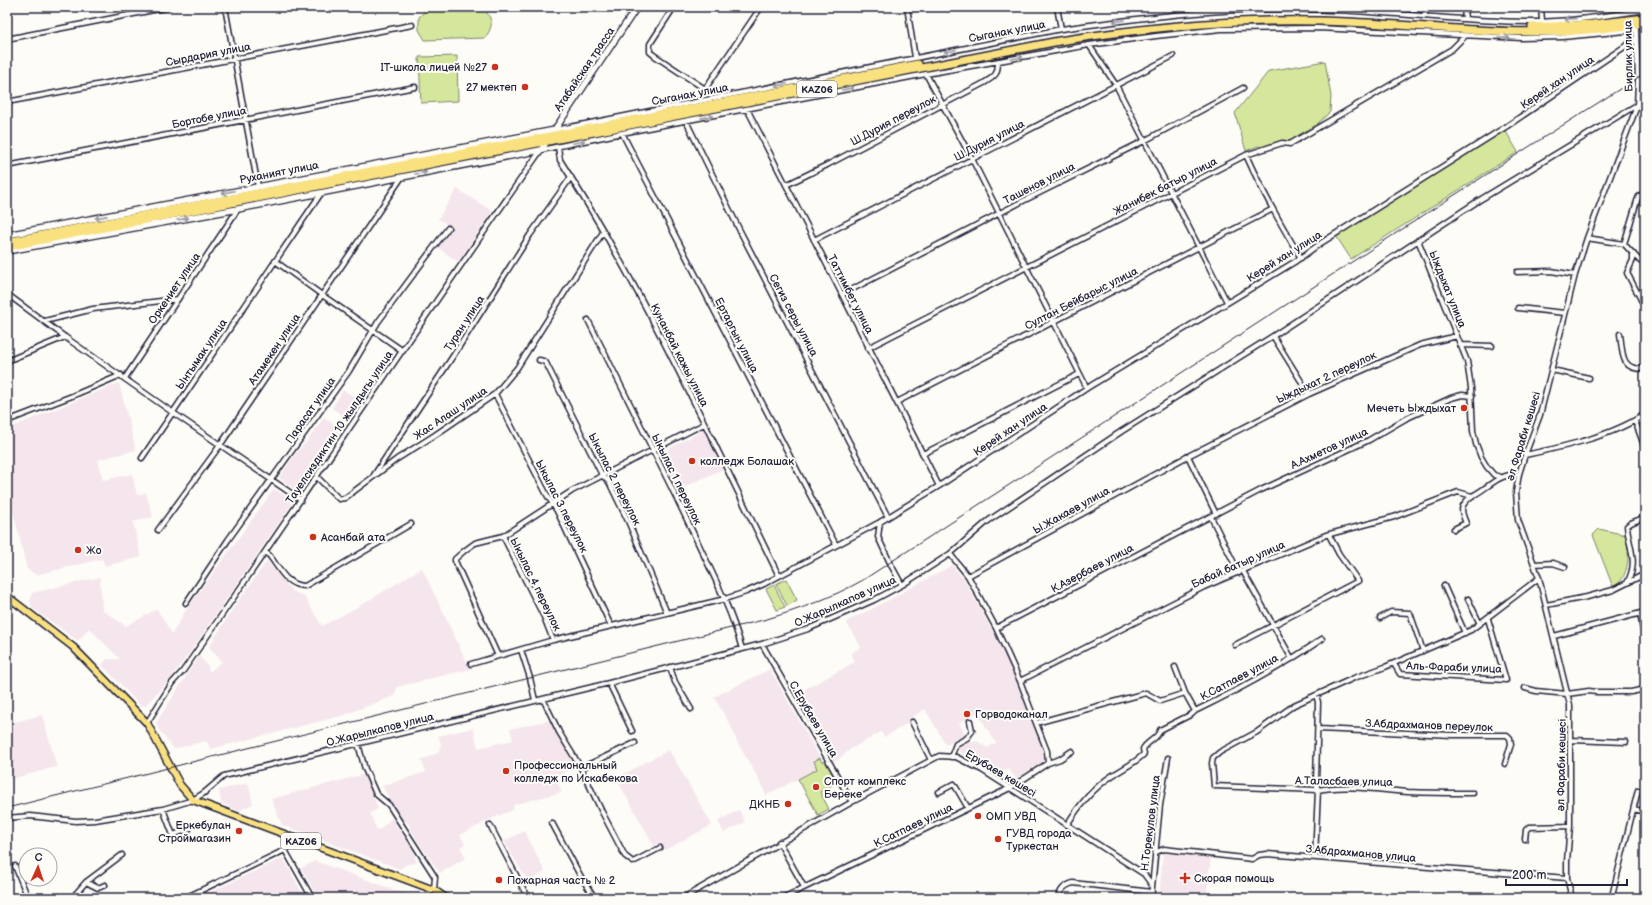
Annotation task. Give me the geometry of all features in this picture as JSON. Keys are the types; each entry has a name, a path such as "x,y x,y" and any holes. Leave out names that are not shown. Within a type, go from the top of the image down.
{"highway":[{"name":"KАZ06","path":"7,242 554,133 1058,37 1150,24 1220,18 1295,16 1347,17 1523,28 1636,25 1645,18"},
{"name":"KАZ06","path":"7,247 1059,41 1150,28 1220,22 1295,20 1523,32 1564,32 1645,23"}],"main road":[{"name":"Атабайская трасса","path":"547,142 637,7"},
{"name":"Руханият улица","path":"7,235 554,133"},
{"name":"Тауелсиздиктин 10 жылдыгы улица","path":"541,150 547,142"},
{"path":"7,251 238,209 541,150"},
{"name":"KАZ06","path":"7,596 73,647 146,723 180,785 193,800 434,890 446,898"}],"street":[{"path":"7,39 169,7"},
{"path":"225,7 258,187"},
{"path":"674,7 650,44 650,52 705,89 761,7"},
{"path":"907,7 915,58"},
{"path":"1057,7 1061,29"},
{"path":"1423,7 1425,16"},
{"path":"1464,7 1465,19"},
{"path":"1540,7 1542,21"},
{"name":"Сыганак улица","path":"554,133 1061,29 1145,18 1238,8 1296,8 1362,9 1465,19 1542,21 1581,19 1636,9 1645,10"},
{"name":"Бирлик улица","path":"1636,9 1638,82 1637,106"},
{"name":"Сырдария улица","path":"7,102 412,24"},
{"path":"541,150 926,74 1089,45 1156,36 1207,31 1275,28 1330,28 1522,38 1563,37 1636,25"},
{"name":"Жанибек батыр улица","path":"868,348 1246,155 1282,143 1290,144 1302,138 1317,127 1452,49 1465,36"},
{"name":"Керей хан улица","path":"471,664 554,640 724,599 746,592 880,522 939,486 1087,388 1301,258 1321,243 1507,126 1636,38"},
{"path":"1089,45 1116,85 1227,302"},
{"name":"Ш.Дурия улица","path":"814,240 1173,56"},
{"name":"Ш.Дурия переулок","path":"786,185 828,165 993,78 997,72 998,62"},
{"path":"926,74 972,159 1087,388"},
{"name":"Бортобе улица","path":"7,166 415,87"},
{"name":"Ташенов улица","path":"843,294 999,213 1144,141 1243,88"},
{"name":"О.Жарылкапов улица","path":"7,818 30,816 76,821 95,820 163,809 193,800 224,776 609,683 762,644 808,630 902,585 950,554 988,521 1122,431 1273,336 1478,201 1645,100"},
{"name":"әл Фараби көшесі","path":"1572,898 1567,878 1570,826 1570,705 1539,578 1518,520 1516,492 1519,474 1540,415 1575,275 1587,238 1637,106"},
{"name":"Таттимбет улица","path":"747,109 843,294 868,348 939,486"},
{"name":"Сегиз серы улица","path":"686,121 736,222 888,517"},
{"name":"Ертаргын улица","path":"622,133 836,545"},
{"name":"Кунанбай кажы улица","path":"558,147 560,160 634,284 670,353 779,576"},
{"name":"Тауелсиздиктин 10 жылдыгы улица","path":"146,723 172,683 183,671 541,150"},
{"path":"1246,155 1286,234 1301,258"},
{"name":"Атамекен улица","path":"158,530 221,444 402,176"},
{"name":"Туран улица","path":"372,478 457,350 530,235 571,177"},
{"name":"Ынтымак улица","path":"142,458 322,192"},
{"path":"1624,244 1637,200 1639,196 1645,193"},
{"name":"Оркениет улица","path":"123,376 178,299 238,209"},
{"name":"Султан Бейбарыс улица","path":"897,402 1273,209"},
{"name":"Парасат улица","path":"186,602 228,540 349,371 378,322 448,228"},
{"name":"Жас Алаш улица","path":"317,477 339,499 345,498 396,459 435,435 495,394 517,368 603,232"},
{"path":"1587,238 1624,244 1640,261 1645,259"},
{"name":"Ыждыхат улица","path":"1418,240 1467,361 1472,396 1473,431 1476,444 1481,457 1487,466 1494,475 1500,477"},
{"path":"1633,253 1633,260 1627,273 1645,307"},
{"path":"275,261 403,351"},
{"path":"1517,272 1551,271 1575,275"},
{"path":"7,294 65,337 123,376 172,412 301,500"},
{"path":"45,321 93,309 178,299"},
{"path":"1518,308 1565,313"},
{"name":"Ыкылас 1 переулок","path":"588,320 653,450 724,599 742,649"},
{"path":"1620,334 1625,362 1630,368 1645,369"},
{"path":"1273,336 1309,394"},
{"name":"Ыждыхат 2 переулок","path":"1208,447 1309,394 1420,345 1457,336"},
{"path":"7,361 65,337"},
{"name":"Ыждыхат улица","path":"1460,345 1492,346"},
{"name":"Ыкылас 2 переулок","path":"539,360 543,360 546,363 602,475 609,482 628,521 667,613"},
{"path":"1552,370 1589,378"},
{"name":"Керей хан улица","path":"923,454 1079,374"},
{"path":"7,421 123,376"},
{"name":"Ыкылас 3 переулок","path":"495,394 552,504 611,626"},
{"name":"А.Ахметов улица","path":"1197,524 1261,490 1369,440 1433,406 1462,395 1472,396"},
{"path":"1525,455 1604,434 1635,421 1645,414"},
{"path":"1635,421 1645,448"},
{"path":"498,656 455,560 464,550 475,543 490,538 503,536 572,491 704,424"},
{"name":"Ы.Жакаев улица","path":"968,576 1188,456 1208,447"},
{"path":"1188,456 1216,514"},
{"path":"1454,529 1466,523 1462,509 1464,502 1483,491 1500,477 1509,474 1519,474"},
{"name":"Бабай батыр улица","path":"1020,681 1204,587 1329,534 1394,517 1458,492 1472,496"},
{"name":"К.Сатпаев улица","path":"1211,517 1241,572 1274,625 1292,659"},
{"path":"1627,583 1633,572 1634,563 1627,526 1645,517"},
{"path":"880,522 878,537 902,585"},
{"path":"265,552 270,555 290,582 297,586 305,586 412,524"},
{"name":"К.Азербаев улица","path":"996,628 1120,562 1197,524"},
{"path":"1235,644 1358,581 1339,554 1329,534"},
{"name":"Ыкылас 4 переулок","path":"503,536 554,640"},
{"path":"950,554 968,576 996,628 1020,681 1047,751 1048,763"},
{"path":"1534,564 1553,563 1565,567"},
{"path":"1546,605 1613,590 1645,574"},
{"name":"Аль-Фараби улица","path":"1316,695 1354,678 1423,652 1465,633 1488,619 1539,578"},
{"path":"1444,586 1465,633"},
{"path":"1468,599 1480,624"},
{"name":"Аль-Фараби улица","path":"1380,618 1391,612 1410,613 1423,652"},
{"path":"1554,636 1645,612"},
{"path":"1640,613 1645,642"},
{"name":"Аль-Фараби улица","path":"1394,664 1400,674 1506,680 1488,619"},
{"name":"К.Сатпаев улица","path":"1067,825 1086,797 1099,785 1140,758 1144,754 1143,749 1145,746 1159,735 1160,730 1244,687 1292,659 1322,639"},
{"name":"С.Ерубаев улица","path":"762,644 852,802"},
{"path":"521,650 535,700"},
{"path":"670,667 675,682 690,709"},
{"name":"К.Сатпаев улица","path":"1175,667 1185,693 1195,711"},
{"path":"609,683 632,732"},
{"path":"1525,688 1536,691 1567,694 1589,691 1631,692 1645,689"},
{"name":"К.Сатпаев улица","path":"1036,723 1146,693 1160,701 1185,693"},
{"path":"1315,858 1318,790 1316,783 1318,702 1316,695"},
{"name":"А.Таласбаев улица","path":"1316,695 1294,705 1257,732 1220,752 1213,758 1214,786 1318,790 1326,788 1356,788 1412,792 1473,793"},
{"path":"543,699 559,732 582,768 602,812 625,856 633,862 660,848"},
{"path":"951,757 956,744 967,738 972,731 970,721"},
{"path":"912,722 931,760"},
{"name":"З.Абдрахманов переулок","path":"1318,729 1445,735 1507,736 1510,738 1510,744 1505,764"},
{"path":"1571,740 1626,742"},
{"path":"582,768 635,743"},
{"path":"358,744 365,769 376,794 389,805 435,877 434,890"},
{"name":"К.Сатпаев улица","path":"783,898 1010,788 1048,763 1060,759 1072,751"},
{"name":"Ерубаев көшесі","path":"686,897 779,842 939,756 956,757 982,770 1144,874 1152,885"},
{"name":"Н.Торекулов улица","path":"1151,898 1160,805 1168,758"},
{"path":"938,792 954,784 968,808"},
{"path":"1613,898 1612,896 1638,790"},
{"path":"163,809 174,835 189,829"},
{"path":"1634,809 1645,812"},
{"path":"552,823 580,876 595,898"},
{"path":"490,826 528,898"},
{"path":"1525,838 1526,830 1529,827 1570,826"},
{"path":"185,898 285,850 291,845 294,838"},
{"path":"779,842 804,887"},
{"name":"З.Абдрахманов улица","path":"1156,852 1164,849 1252,859 1259,855 1267,854 1567,878"},
{"path":"285,850 312,898"},
{"path":"72,898 86,882 122,855"},
{"path":"15,866 28,898"},
{"path":"86,882 98,888 105,885"},
{"path":"1058,898 1060,891 1065,886 1073,883 1152,892"}],"shaded area":[{"path":"457,189 492,211 458,262 437,247 452,227 438,219"},
{"path":"119,383 136,450 98,460 103,480 132,474 137,495 146,493 153,517 133,522 141,557 105,566 102,559 36,575 27,569 7,486 7,429"},
{"path":"343,390 360,400 348,419 332,408"},
{"path":"324,417 341,429 298,492 279,478"},
{"name":"колледж Болашак","path":"704,430 723,469 677,490 660,453"},
{"path":"274,489 294,501 190,652 170,679 145,706 140,705 102,665 107,659 120,659 89,628 78,641 32,608 30,601 32,593 100,577 102,610 126,626 157,609 172,634 184,613"},
{"path":"267,561 292,591 304,596 322,626 363,604 422,568 470,669 397,687 394,696 341,716 211,749 206,741 174,749 159,730 156,723 199,656 208,666 209,672 222,662 209,647 232,610"},
{"path":"952,565 964,579 1009,662 1042,747 1044,761 1016,779 1008,768 997,776 957,750 967,743 977,741 987,748 996,743 977,713 959,723 965,734 946,745 925,709 907,720 908,723 895,731 884,737 881,732 851,749 833,763 796,694 855,662 851,653 861,647 846,622"},
{"path":"770,669 820,758 814,762 818,769 766,795 737,742 732,728 714,697"},
{"path":"42,715 57,767 7,780 7,724"},
{"path":"550,720 575,767 555,777 562,792 513,805 513,810 493,818 460,835 465,844 460,847 466,858 440,873 418,842 407,822 404,824 382,786 426,772 421,760 438,753 441,744 438,736 473,728 478,748 513,740 510,729"},
{"path":"669,750 712,825 665,850 660,842 654,846 616,778"},
{"path":"365,774 378,809 370,813 376,828 379,830 392,818 414,852 416,863 407,864 400,869 282,825 271,799"},
{"path":"248,783 253,804 238,811 221,803 219,790"},
{"path":"739,810 745,822 724,833 718,821"},
{"path":"525,831 545,872 528,882 504,841"},
{"name":"Скорая помощь","path":"1163,853 1211,858 1207,892 1205,892 1204,898 1159,898"},
{"path":"283,858 305,898 197,898 202,896"},
{"path":"315,861 418,898 318,898 301,868"}],"green space":[{"path":"427,9 484,9 490,17 491,27 485,38 425,40 419,30 419,17"},
{"path":"457,56 458,101 421,103 419,57"},
{"path":"1325,61 1331,96 1330,112 1315,126 1290,141 1265,148 1258,146 1246,151 1235,113 1269,71"},
{"path":"1505,130 1518,152 1351,259 1336,236"},
{"path":"1599,529 1626,535 1628,556 1626,571 1619,583 1613,587 1593,535"},
{"path":"786,579 797,600 787,606 776,584"},
{"path":"774,585 785,607 777,610 766,589"},
{"name":"Спорт комплекс Береке","path":"820,758 822,762 825,761 837,782 820,792 829,809 818,815 798,779 817,769 814,761"}],"railway":[{"path":"7,808 767,619 804,607 828,597 863,580 1527,148 1645,73"}],"place":[{"name":"IT-школа лицей №27","path":"495,67"},
{"name":"27 мектеп","path":"525,87"},
{"name":"Мечеть Ыждыхат","path":"1464,408"},
{"name":"колледж Болашак","path":"692,461"},
{"name":"Асанбай ата","path":"313,537"},
{"name":"Жо","path":"78,550"},
{"name":"Горводоканал","path":"967,714"},
{"name":"Профессиональный колледж по Искабекова","path":"506,771"},
{"name":"Спорт комплекс Береке","path":"816,787"},
{"name":"ДКНБ","path":"788,804"},
{"name":"ОМП УВД","path":"978,816"},
{"name":"Еркебулан Строймагазин","path":"239,831"},
{"name":"ГУВД города Туркестан","path":"998,839"},
{"name":"Скорая помощь","path":"1185,878"},
{"name":"Пожарная часть № 2","path":"499,880"}]}
